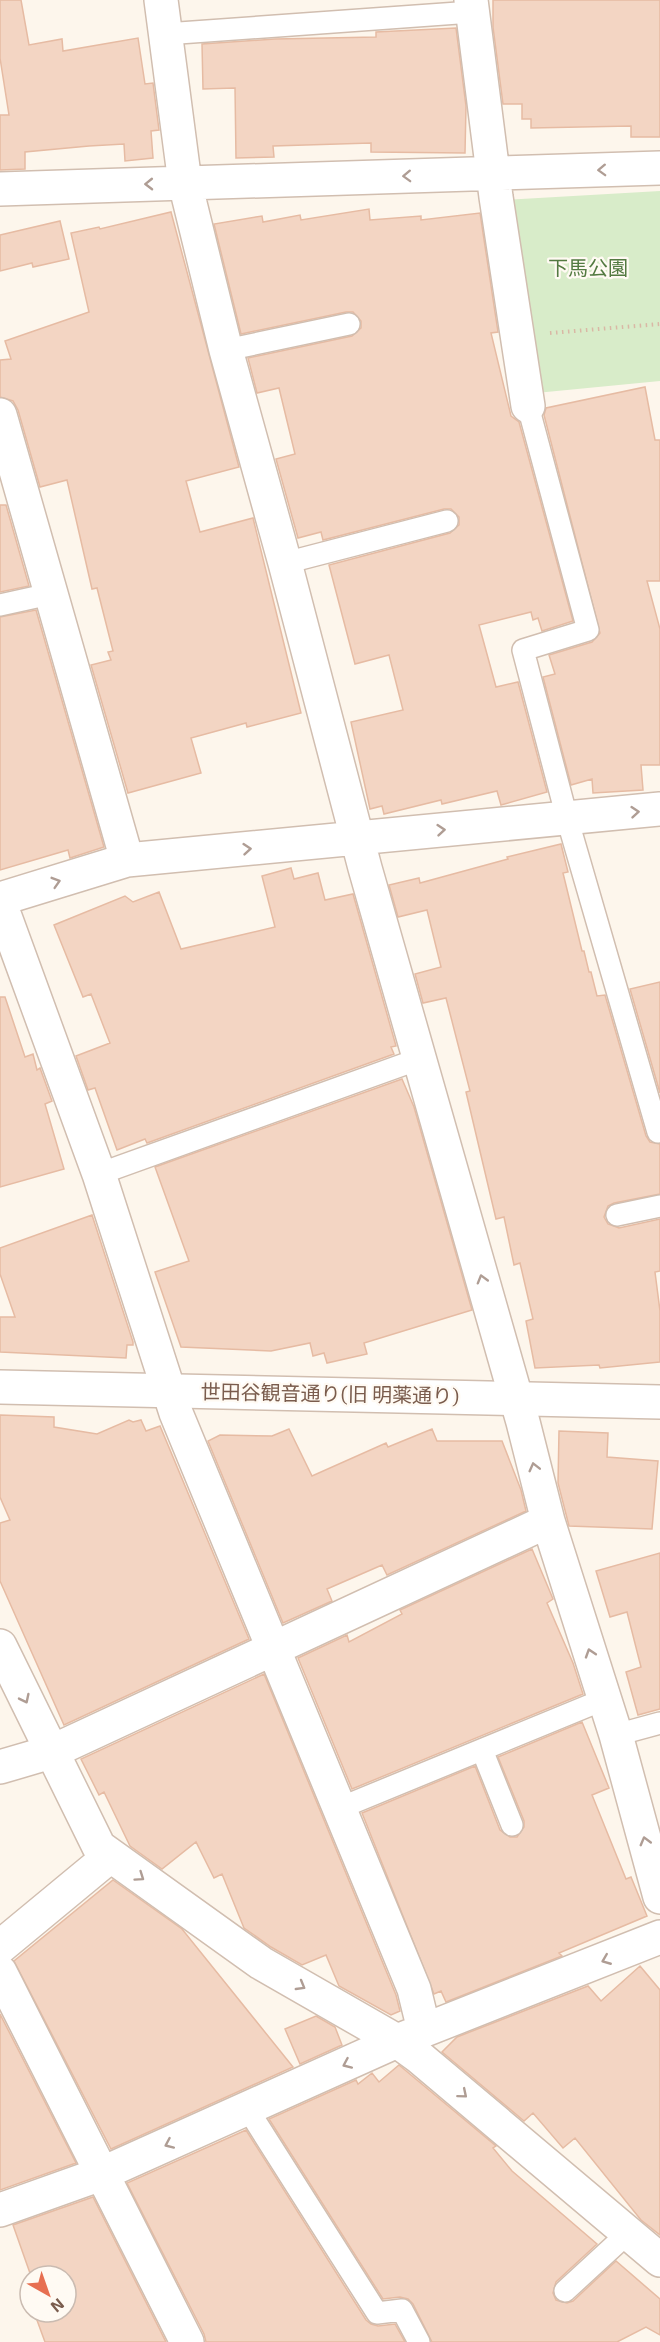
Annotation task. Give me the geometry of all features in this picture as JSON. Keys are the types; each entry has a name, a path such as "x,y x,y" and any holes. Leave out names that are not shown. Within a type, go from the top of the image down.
{"street":[{"path":"161,0 185,183 226,350 418,1059 516,1398 548,1521 616,1735 660,1897"},
{"path":"471,6 492,174 528,406"},
{"path":"0,189 660,168"},
{"path":"0,414 127,860"},
{"path":"660,809 127,860 0,901 99,1174 176,1413 414,1989 410,2036 419,2057 660,2260"},
{"name":"世田谷観音通り(旧 明薬通り)","path":"0,1387 170,1389 660,1402"},
{"path":"0,1767 51,1752 548,1521"},
{"path":"0,1646 99,1847 261,1963 410,2036"},
{"path":"0,1947 110,1856"},
{"path":"0,2210 101,2174 410,2036 660,1937"},
{"path":"0,1972 187,2342"}],"lane":[{"path":"165,34 471,6"},
{"path":"226,350 349,324"},
{"path":"528,406 588,630 523,650 567,818 658,1132 660,1131"},
{"path":"285,563 447,521"},
{"path":"0,605 50,594"},
{"path":"99,1174 418,1059"},
{"path":"616,1215 660,1206"},
{"path":"340,1808 605,1699"},
{"path":"616,1735 660,1723"},
{"path":"482,1750 512,1825"},
{"path":"247,2108 377,2313 402,2310 419,2342"},
{"path":"565,2290 628,2233"}],"path":[{"path":"516,336 660,324"}],"green space":[{"name":"下馬公園","path":"660,191 660,381 536,393 505,200"}],"building":[{"path":"0,0 21,0 29,45 62,39 63,51 138,38 145,84 153,83 159,130 151,131 153,158 125,161 124,144 89,146 25,152 25,169 0,170 0,115 9,115 0,58"},
{"path":"493,0 660,0 660,137 631,137 631,126 531,128 531,119 522,119 522,104 503,104 493,27"},
{"path":"456,28 466,106 465,153 371,152 371,143 273,146 274,157 236,158 235,88 203,89 202,44 275,39 376,37 376,32"},
{"path":"369,209 370,220 421,216 421,220 480,213 498,332 491,333 511,416 519,422 573,621 542,631 538,618 533,620 531,612 479,625 496,687 518,682 547,792 501,805 497,791 442,804 441,800 384,814 382,806 370,809 351,722 403,710 389,655 355,664 329,565 450,533 459,525 459,517 451,509 444,509 323,540 321,532 298,538 276,459 295,454 279,388 257,393 248,358 352,336 361,328 361,321 353,312 346,312 241,334 214,224 262,216 263,222 300,215 301,220"},
{"path":"171,212 239,467 186,481 200,532 253,518 301,713 247,727 246,723 191,738 201,773 128,793 91,665 111,660 108,652 113,651 97,588 92,589 67,480 40,487 18,410 13,401 0,397 0,360 11,359 5,341 89,312 71,233 99,227 100,229"},
{"path":"60,221 69,259 33,267 32,263 0,271 0,235"},
{"path":"645,387 655,440 660,440 660,581 647,581 660,629 660,765 641,765 643,790 593,793 592,779 571,785 543,677 555,674 549,655 592,642 600,633 544,415 546,408"},
{"path":"0,505 6,505 29,586 0,592"},
{"path":"36,610 104,847 70,858 68,850 0,870 0,617"},
{"path":"561,844 568,872 563,873 582,951 584,951 589,972 591,972 597,996 605,995 646,1136 650,1142 660,1144 660,1194 614,1203 608,1206 604,1217 608,1224 619,1228 660,1219 660,1271 655,1272 660,1311 660,1362 600,1368 599,1365 535,1368 526,1321 533,1319 520,1263 514,1265 504,1217 496,1219 466,1092 470,1091 446,998 423,1003 415,974 441,967 427,910 398,917 389,885 419,878 420,883 508,859 507,857"},
{"path":"291,868 294,879 318,873 325,900 353,894 396,1046 391,1047 394,1054 147,1143 145,1139 117,1150 95,1088 88,1090 76,1056 110,1043 91,994 83,997 54,925 125,896 133,902 159,892 181,949 275,927 262,876"},
{"path":"660,982 660,1093 630,989"},
{"path":"0,997 5,997 25,1057 33,1054 37,1070 40,1068 52,1101 45,1104 64,1169 0,1187"},
{"path":"402,1079 414,1107 472,1310 364,1343 367,1354 327,1363 324,1353 313,1356 310,1343 271,1351 181,1347 155,1272 189,1261 155,1167"},
{"path":"92,1215 133,1342 133,1345 127,1345 126,1358 0,1352 0,1317 15,1317 0,1274 0,1248"},
{"path":"0,1415 54,1417 54,1427 97,1434 129,1420 133,1422 141,1420 146,1431 160,1426 249,1639 64,1725 0,1581 0,1523 10,1520 0,1497"},
{"path":"289,1429 312,1476 386,1443 388,1447 432,1429 437,1441 502,1441 521,1490 526,1511 387,1575 382,1565 327,1589 332,1601 283,1623 208,1441 220,1435 272,1436"},
{"path":"559,1431 608,1433 607,1457 658,1461 652,1529 569,1526 558,1483"},
{"path":"532,1549 553,1599 547,1603 573,1663 583,1694 352,1789 298,1658 347,1635 349,1642 402,1614 400,1610"},
{"path":"660,1553 660,1709 638,1715 626,1672 641,1667 627,1612 610,1617 596,1571"},
{"path":"264,1674 396,1995 400,2011 391,2015 339,1986 326,1955 302,1965 244,1928 222,1874 214,1878 196,1842 162,1869 130,1846 104,1792 99,1795 81,1759"},
{"path":"582,1722 609,1788 592,1795 626,1879 631,1877 647,1916 559,1953 562,1956 446,2002 441,1991 434,1994 362,1813 475,1766 500,1830 510,1837 517,1837 524,1827 524,1821 498,1757"},
{"path":"113,1880 182,1929 293,2067 111,2149 14,1961"},
{"path":"640,1966 660,1990 660,2235 641,2220 575,2138 563,2148 533,2113 524,2121 442,2052 457,2037 588,1986 601,2001"},
{"path":"0,2014 76,2163 0,2190"},
{"path":"316,2016 335,2027 342,2045 300,2064 285,2029"},
{"path":"399,2065 496,2146 493,2148 512,2171 597,2244 556,2282 553,2293 556,2300 567,2303 573,2301 616,2261 660,2299 660,2335 646,2327 617,2342 432,2342 413,2304 408,2299 400,2297 383,2299 269,2119 356,2080 358,2084 372,2073 379,2082"},
{"path":"246,2130 366,2320 378,2326 395,2324 405,2342 206,2342 127,2183"},
{"path":"93,2197 166,2342 45,2342 38,2324 78,2324 78,2264 27,2264 13,2225"}]}
